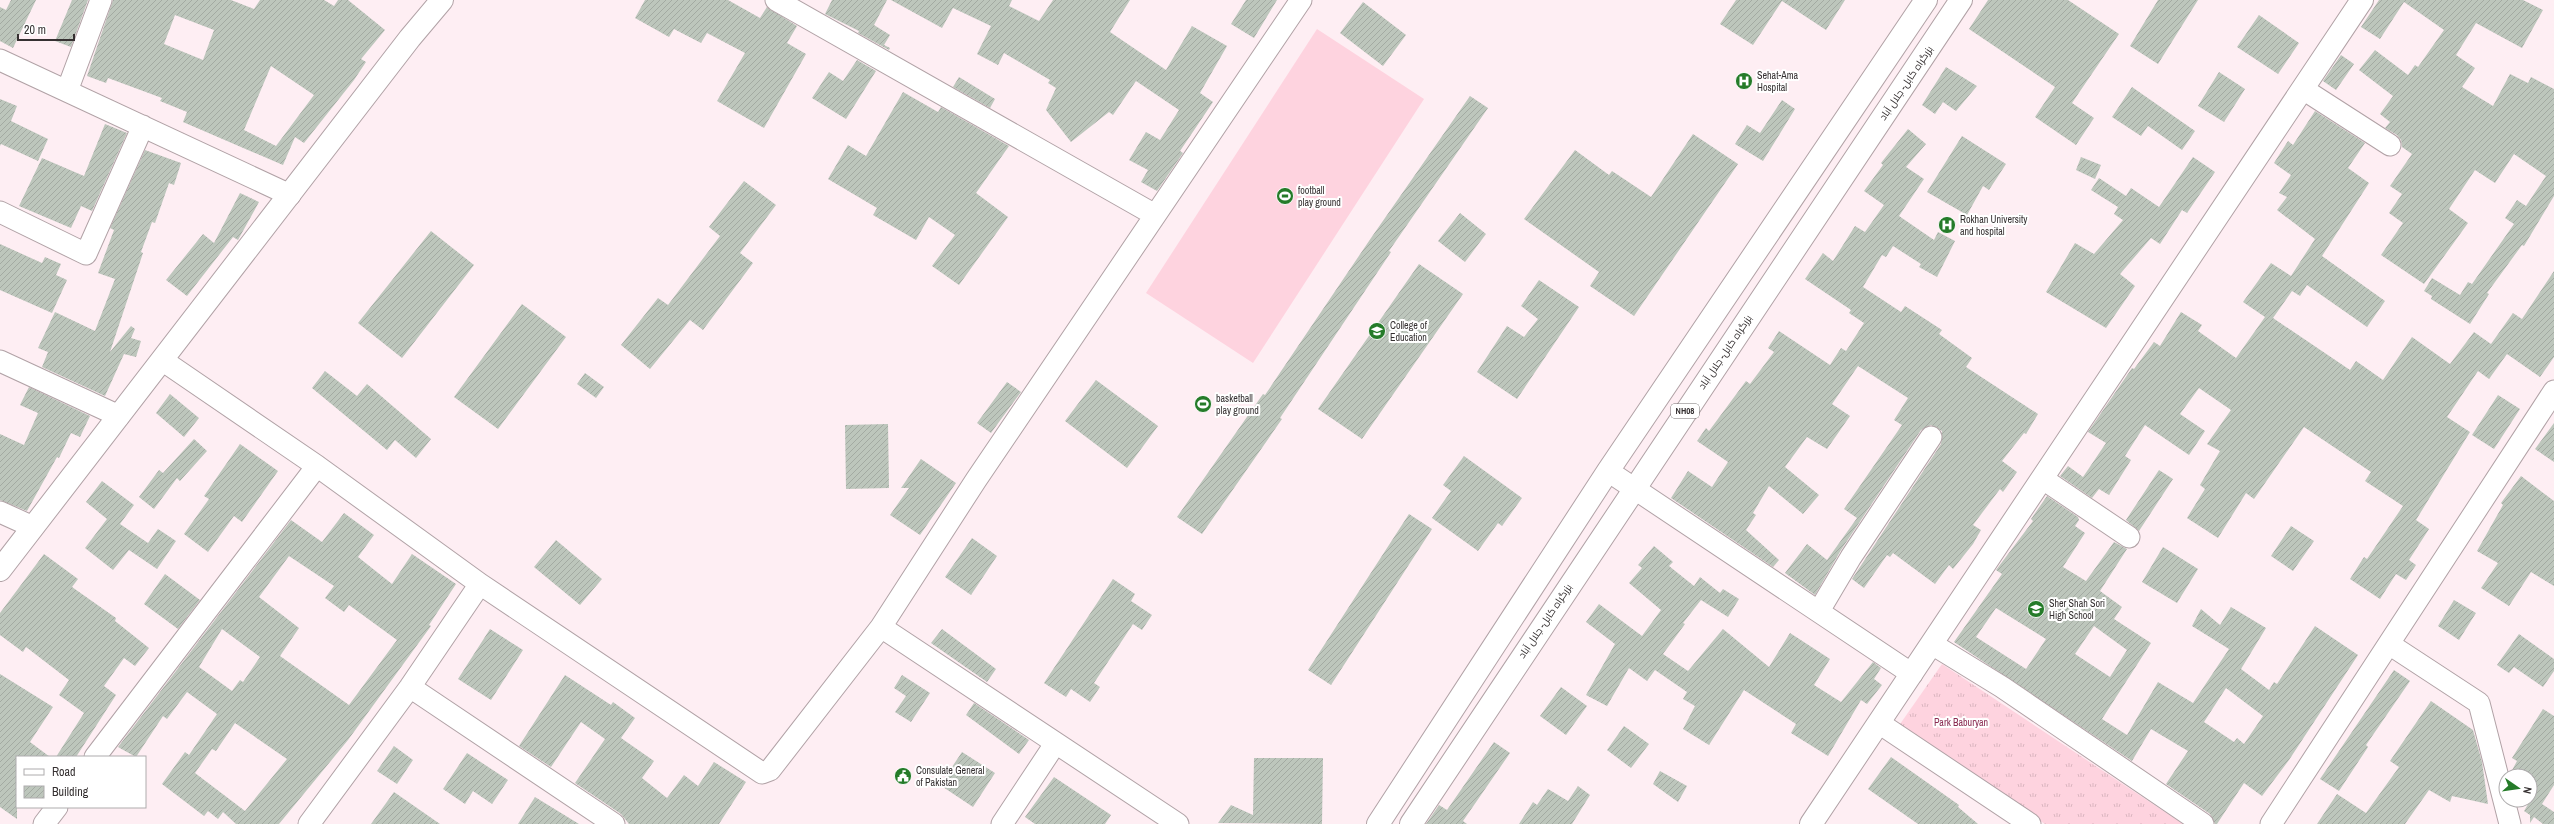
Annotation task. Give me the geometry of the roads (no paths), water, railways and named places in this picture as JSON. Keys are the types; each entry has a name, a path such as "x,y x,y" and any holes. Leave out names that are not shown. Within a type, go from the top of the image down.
{"main road":[{"path":"0,570 410,38 442,0"},
{"path":"1378,824 1608,471 1926,0"},
{"name":"بزرگراه کابل- جلال آباد","path":"1411,824 1961,0"},
{"path":"1811,824 2362,0"}],"street":[{"path":"67,91 101,0"},
{"path":"776,0 1155,215"},
{"path":"162,360 317,466 480,584 766,773 775,764 881,627 976,480 1300,0"},
{"path":"0,60 290,195"},
{"path":"2303,89 2390,145"},
{"path":"0,212 86,254 143,126"},
{"path":"0,361 119,416"},
{"path":"2271,824 2554,391"},
{"path":"1819,611 1851,557 1932,437"},
{"path":"96,756 317,466"},
{"path":"1608,471 1912,674"},
{"path":"2043,479 2129,537"},
{"path":"0,512 33,527"},
{"path":"309,824 410,687 480,584"},
{"path":"881,627 1055,744 1178,824"},
{"path":"1932,644 2002,687 2203,824"},
{"path":"2389,644 2479,703 2510,824"},
{"path":"410,687 614,824"},
{"path":"1879,723 2030,824"},
{"path":"1002,824 1055,744"},
{"path":"44,824 56,808"}],"place":[{"name":"Sehat-Ama Hospital","path":"1744,81"},
{"name":"football play ground","path":"1285,196"},
{"name":"Rokhan University and hospital","path":"1947,225"},
{"name":"College of Education","path":"1377,331"},
{"name":"basketball play ground","path":"1203,404"},
{"name":"Sher Shah Sori High School","path":"2036,609"},
{"name":"Consulate General of Pakistan","path":"903,776"}],"park label":[{"name":"Park Baburyan","path":"1961,722"}]}
